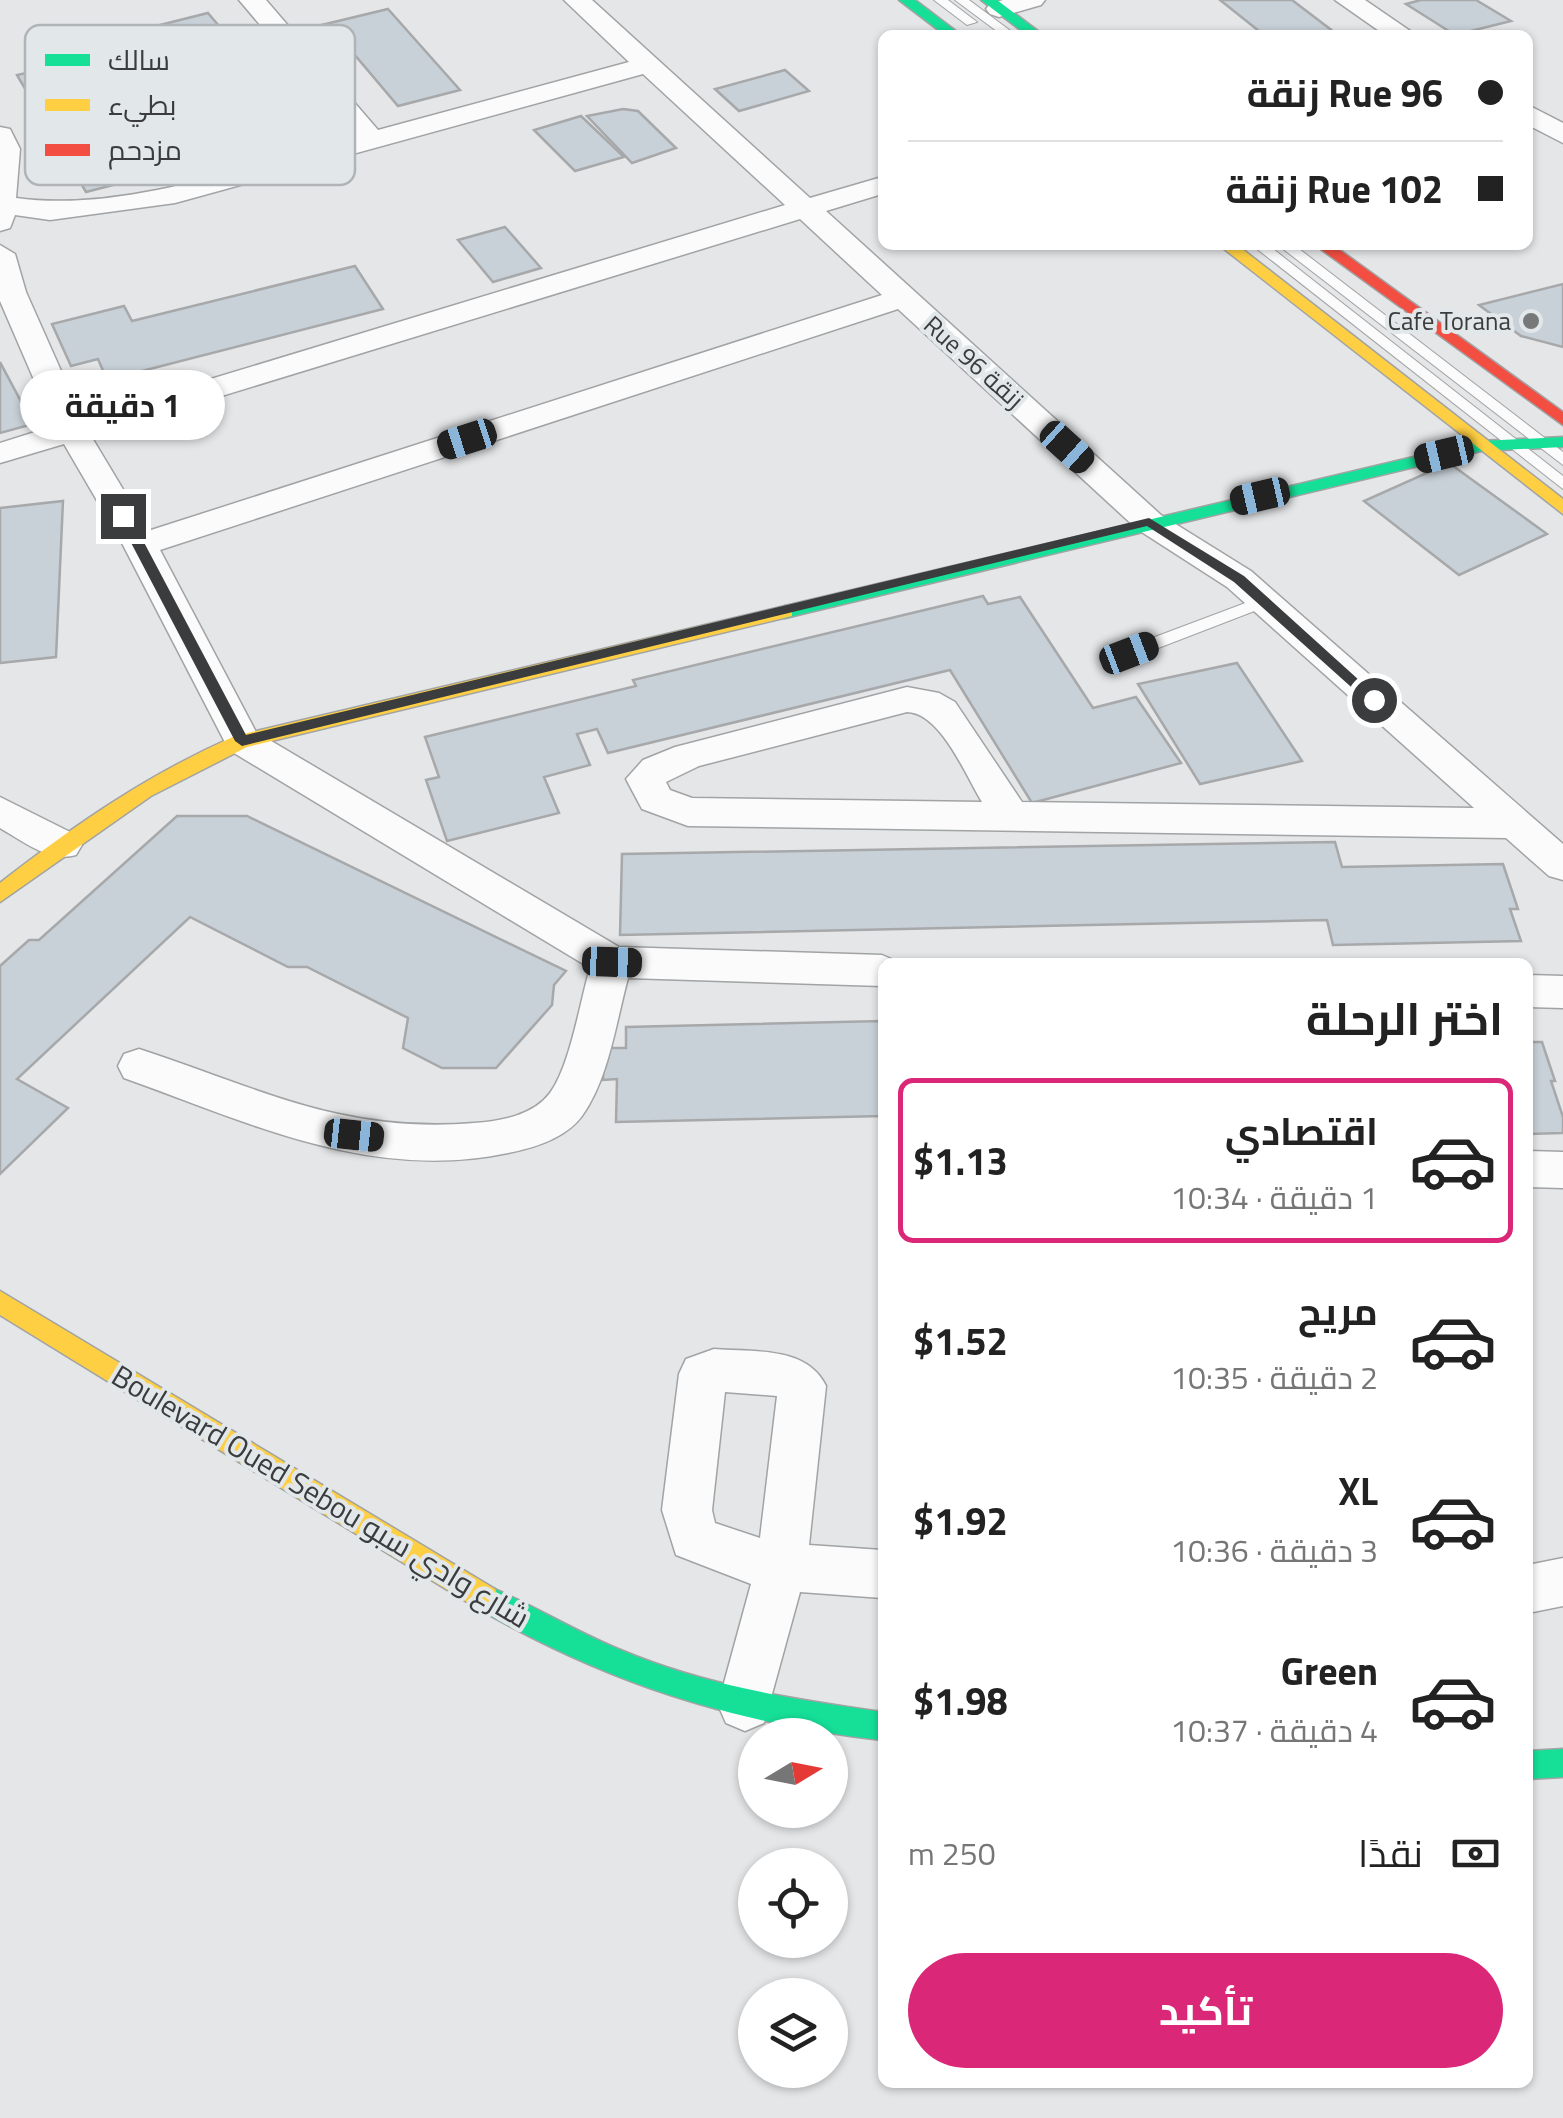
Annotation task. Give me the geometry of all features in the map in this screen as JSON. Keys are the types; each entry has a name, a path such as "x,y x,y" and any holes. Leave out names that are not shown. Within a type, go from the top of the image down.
{"street":[{"path":"252,0 273,25"},
{"name":"Rue 96 زنقة","path":"577,0 1149,522 1211,558 1264,601 1563,866"},
{"path":"906,0 947,30"},
{"path":"994,4 1032,0"},
{"path":"1348,0 1396,30"},
{"path":"994,4 1029,30"},
{"path":"355,145 647,65"},
{"path":"1533,116 1563,135"},
{"path":"355,120 372,140"},
{"path":"0,135 6,149 1,210 103,207 208,185"},
{"path":"0,453 878,186"},
{"path":"1234,250 1514,446 1553,443"},
{"path":"1331,250 1553,402 1563,420"},
{"path":"0,254 11,292 72,431 140,545 242,741 612,962 878,970"},
{"path":"140,545 903,298"},
{"path":"0,894 112,806 160,778 242,741 1149,522 1491,429 1553,402"},
{"path":"1491,429 1563,508"},
{"path":"1012,816 947,717 939,707 922,699 900,700 688,756 656,769 644,780 656,799 688,812 1512,824"},
{"path":"0,812 62,845"},
{"path":"139,1066 326,1132 409,1141 506,1138 543,1126 568,1104 612,962"},
{"path":"1533,991 1563,992"},
{"path":"1533,1169 1563,1170"},
{"name":"Boulevard Oued Sebou شارع وادي سبو","path":"0,1302 523,1621 692,1690 745,1706 878,1725"},
{"path":"745,1706 782,1564 878,1574"},
{"path":"1533,1588 1563,1582"},
{"path":"1533,1765 1563,1763"}],"lane":[{"path":"940,0 981,30"},
{"path":"961,0 1003,30"},
{"path":"1265,250 1491,429 1553,443 1563,460"},
{"path":"1291,250 1491,429"},
{"path":"1514,446 1563,484"},
{"path":"1129,653 1264,601"}],"building":[{"path":"1220,0 1292,0 1331,30 1258,30"},
{"path":"1421,0 1476,0 1511,21 1475,30 1447,30 1406,4"},
{"path":"388,9 460,90 398,106 355,55 355,25 322,25"},
{"path":"208,13 218,25 160,25"},
{"path":"785,70 809,91 739,111 715,89"},
{"path":"623,109 638,111 676,148 632,163 587,116"},
{"path":"581,116 624,157 575,171 534,130"},
{"path":"82,185 113,185 86,192"},
{"path":"505,227 541,268 493,282 458,240"},
{"path":"355,266 383,309 107,380 98,359 71,366 52,324 124,306 132,321"},
{"name":"Cafe Torana","path":"1563,284 1563,347 1521,336 1479,305"},
{"path":"0,362 33,424 0,433"},
{"path":"1449,463 1547,534 1459,575 1364,501"},
{"path":"63,501 56,657 0,663 0,508"},
{"path":"983,596 988,604 1020,597 1093,708 1136,697 1181,763 1032,803 950,670 608,753 597,729 577,734 590,765 544,777 559,813 447,841 426,780 439,777 425,737 636,686 633,680"},
{"path":"1237,663 1302,761 1200,784 1138,684"},
{"path":"177,816 247,816 566,971 554,985 552,1005 496,1068 442,1068 403,1048 408,1018 307,967 288,967 190,917 17,1079 68,1108 0,1174 0,966 29,940 39,940"},
{"path":"1335,842 1342,867 1503,864 1518,909 1510,909 1521,941 1333,945 1327,920 620,935 622,854"},
{"path":"878,1021 878,1116 616,1122 617,1079 603,1080 604,1048 626,1048 626,1027"},
{"path":"1533,1042 1542,1042 1555,1081 1551,1081 1563,1117 1563,1133 1533,1134"}],"traffic: fast":[{"path":"906,0 947,30"},
{"path":"988,0 1029,30"},
{"path":"785,612 1481,446 1563,442"},
{"path":"485,1598 577,1645 682,1687 763,1708 878,1725"},
{"path":"1533,1765 1563,1763"}],"traffic: slow":[{"path":"1233,250 1563,508"},
{"path":"0,894 115,808 174,773 242,741 785,612"},
{"path":"0,1302 485,1598"}],"traffic: jam":[{"path":"1330,250 1563,420"}],"place":[{"name":"Cafe Torana","path":"1531,321"}],"route":[{"path":"123,516 242,741 1149,522 1239,579 1374,700"}]}
